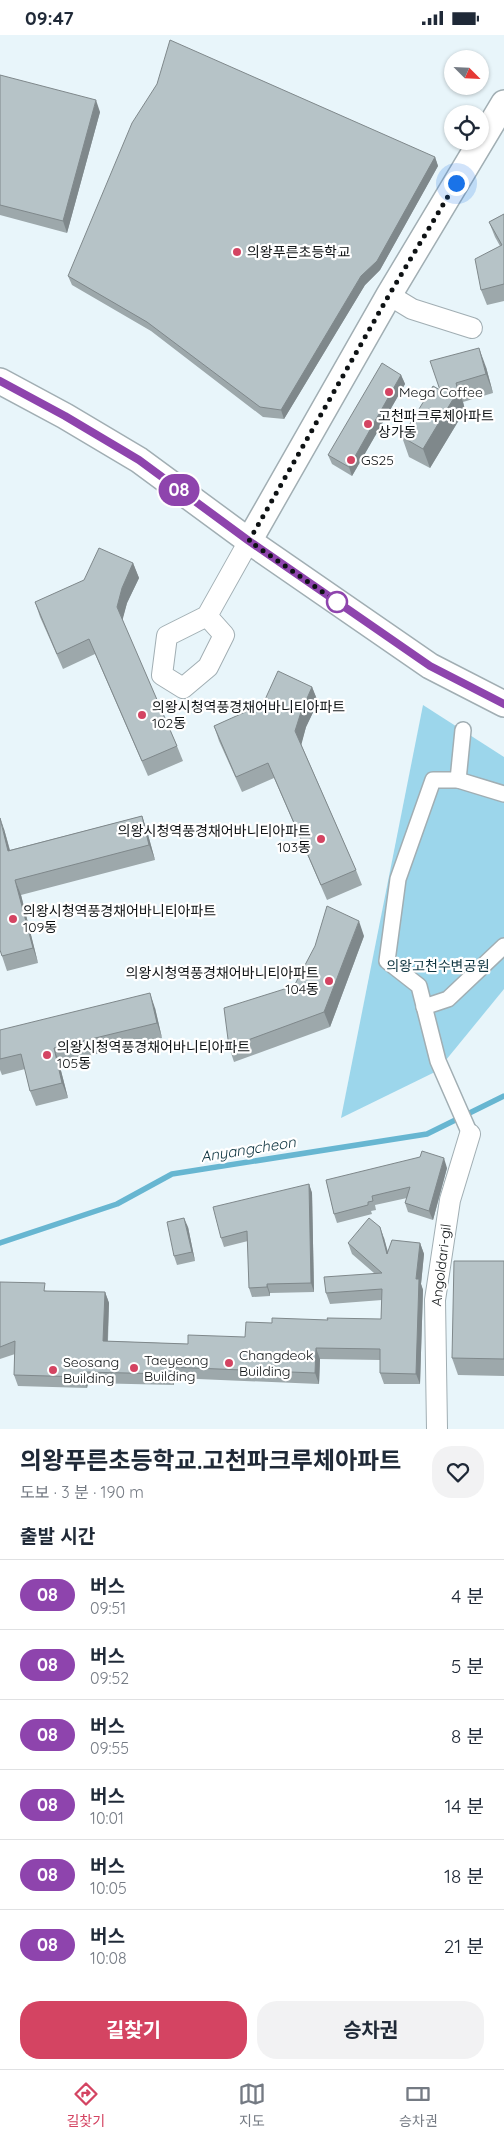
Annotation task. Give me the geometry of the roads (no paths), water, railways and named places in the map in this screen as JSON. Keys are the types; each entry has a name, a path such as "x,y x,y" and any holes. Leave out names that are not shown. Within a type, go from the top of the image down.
{"street":[{"path":"207,616 389,295 504,103"},
{"path":"389,295 412,309 472,328"},
{"path":"0,381 65,416 139,460 249,541 430,666 504,704"},
{"path":"458,780 463,730"},
{"path":"470,1134 438,1061 419,986 387,961 398,879 433,780 458,780 504,794"},
{"path":"424,1007 448,999 504,946"},
{"name":"Angoldari-gil","path":"437,1429 435,1300 450,1200 470,1134"}],"waterway":[{"name":"Anyangcheon","path":"0,1243 117,1204 172,1174 427,1134 504,1096"}],"place":[{"name":"의왕푸른초등학교","path":"237,252"},
{"name":"Mega Coffee","path":"389,392"},
{"name":"고천파크루체아파트 상가동","path":"368,424"},
{"name":"GS25","path":"351,460"},
{"name":"의왕시청역풍경채어바니티아파트 102동","path":"142,715"},
{"name":"의왕시청역풍경채어바니티아파트 103동","path":"321,839"},
{"name":"의왕시청역풍경채어바니티아파트 109동","path":"13,919"},
{"name":"의왕시청역풍경채어바니티아파트 104동","path":"329,981"},
{"name":"의왕시청역풍경채어바니티아파트 105동","path":"47,1055"},
{"name":"Changdeok Building","path":"229,1363"},
{"name":"Taeyeong Building","path":"134,1368"},
{"name":"Seosang Building","path":"53,1370"}],"park label":[{"name":"의왕고천수변공원","path":"438,966"}]}
